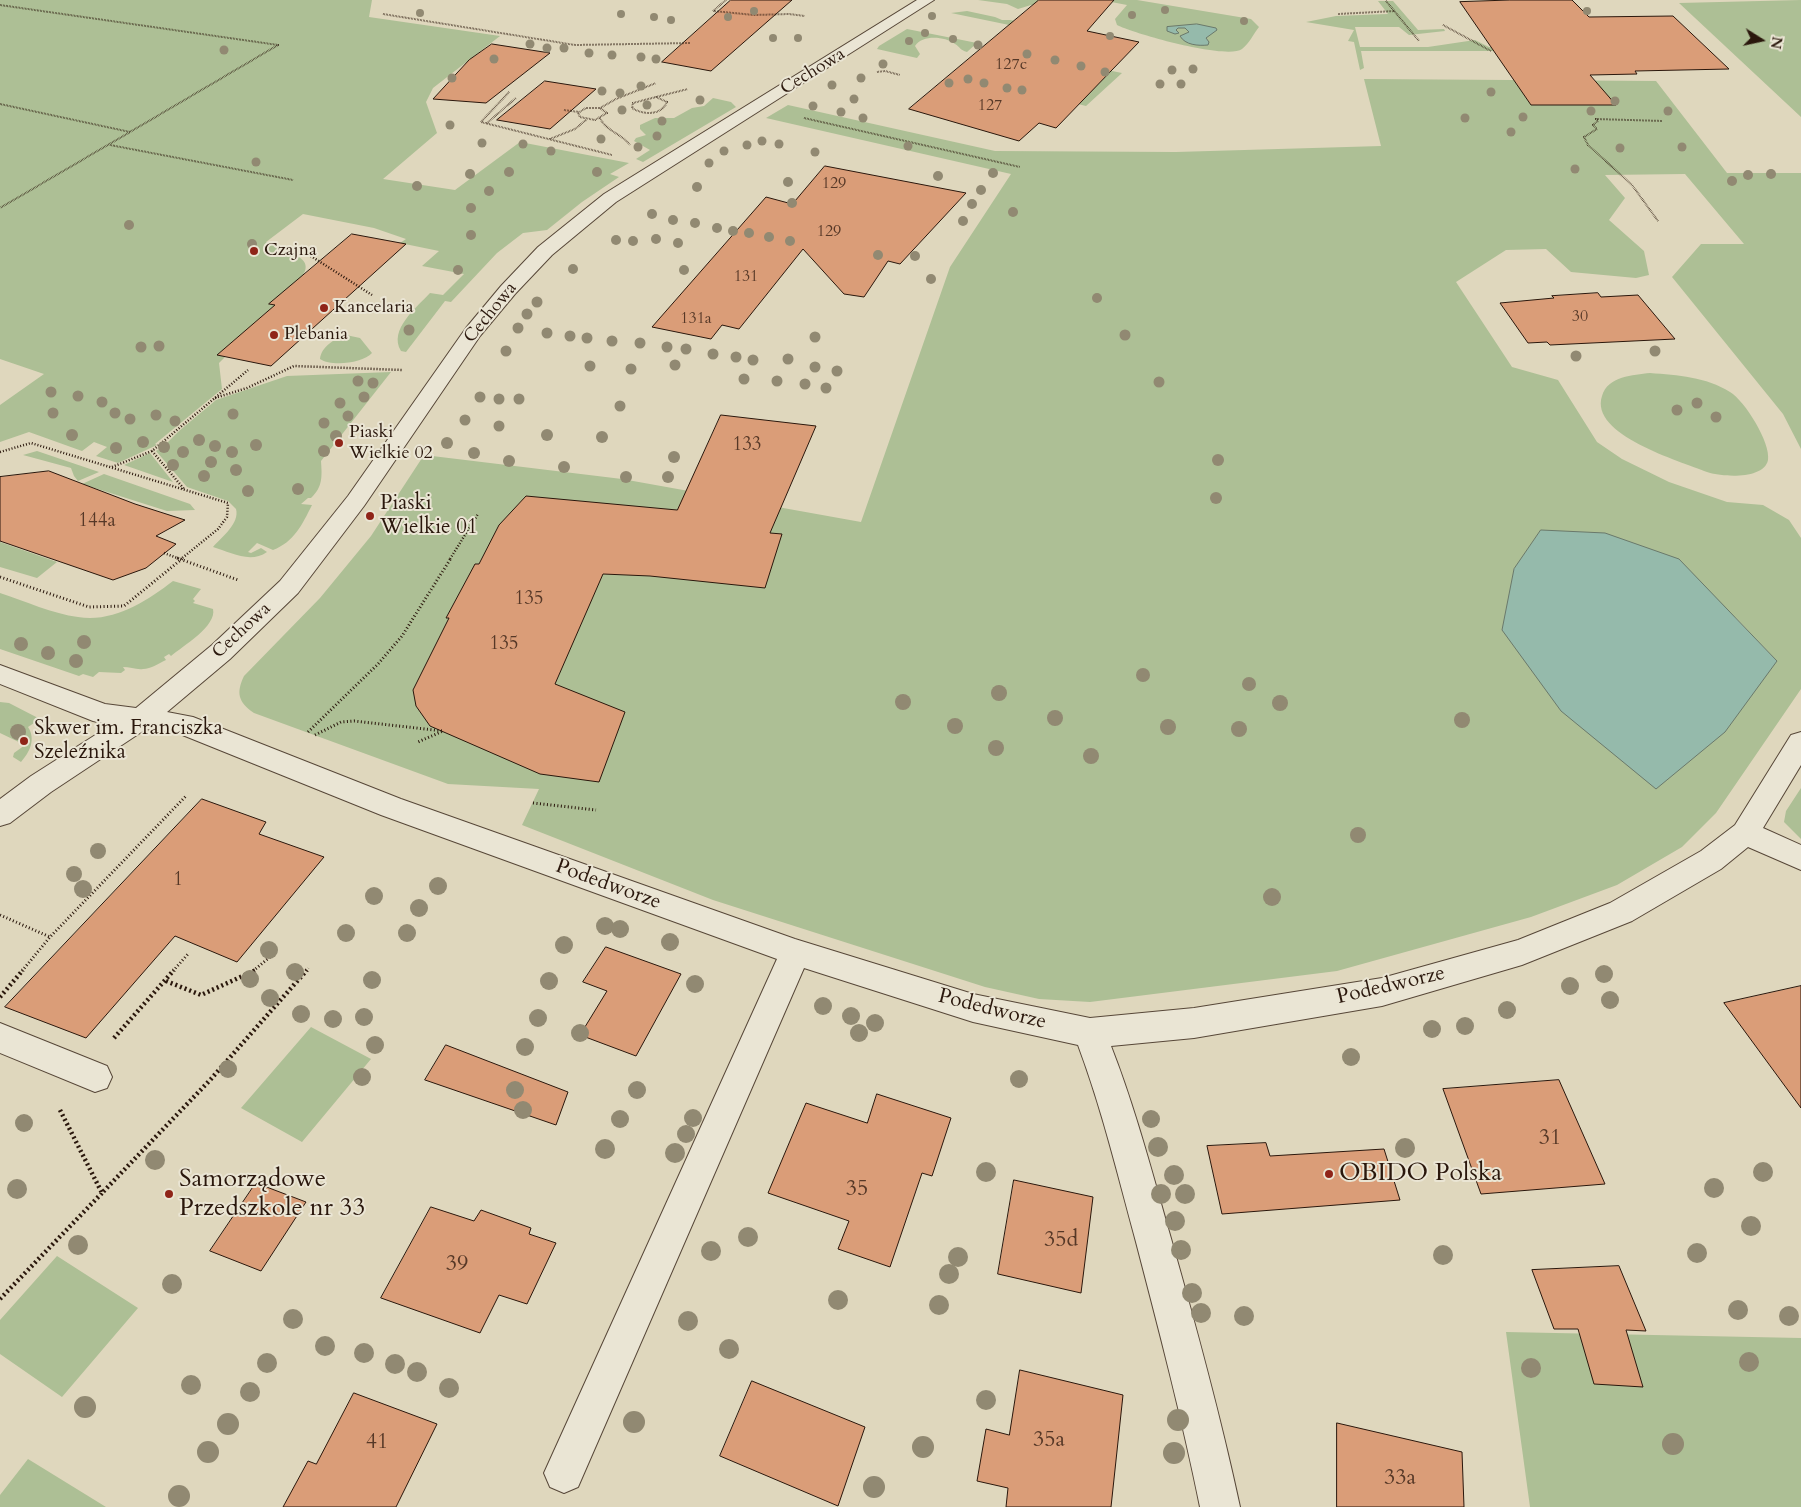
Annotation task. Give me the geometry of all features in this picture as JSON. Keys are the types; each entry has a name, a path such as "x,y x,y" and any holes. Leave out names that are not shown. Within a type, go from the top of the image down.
{"street":[{"name":"Cechowa","path":"0,814 41,784 140,720 221,652 289,587 356,501 473,332 508,290 545,251 610,198 927,0"},
{"name":"Podedworze","path":"0,674 102,714 183,724 391,807 795,952 973,1008 1090,1033 1194,1023 1382,992 1522,952 1621,912 1711,860 1745,833 1801,742"},
{"path":"1745,833 1801,858"},
{"path":"564,1473 795,952"},
{"path":"1090,1033 1109,1081 1178,1332 1208,1446 1220,1507"},
{"path":"0,1038 89,1075"}],"path":[{"path":"726,0 713,12 805,16"},
{"path":"1386,1 1419,41"},
{"path":"0,5 278,45 0,208"},
{"path":"1338,14 1394,11"},
{"path":"383,14 575,45 691,43"},
{"path":"1443,24 1459,35 1491,51"},
{"path":"564,110 579,112 586,108 600,108 616,99 651,87 656,83"},
{"path":"656,97 667,102 663,109 639,112 632,108 633,103 638,100 682,92 688,89"},
{"path":"510,92 481,122 614,156"},
{"path":"486,123 516,98"},
{"path":"0,104 130,132"},
{"path":"579,112 580,118 586,120 600,118 607,112 600,108"},
{"path":"796,116 1020,166"},
{"path":"600,118 602,123 625,138 630,146"},
{"path":"1658,221 1632,185 1588,145 1584,137 1597,129 1593,125 1598,121 1596,119 1663,120"},
{"path":"548,139 575,129 586,120"},
{"path":"109,144 293,180"},
{"path":"303,252 372,295"},
{"path":"215,398 246,388 294,366 408,370"},
{"path":"111,467 152,451 248,370"},
{"path":"0,452 31,443 228,503 227,517 218,529 124,606 89,607 0,577"},
{"path":"152,451 184,490"},
{"path":"308,733 378,664 402,636 478,514"},
{"path":"164,553 231,577"},
{"path":"314,735 341,722 354,720 443,731 418,742"},
{"path":"0,997 50,938 186,796"},
{"path":"533,803 596,810"},
{"path":"0,915 50,938"},
{"path":"102,1193 57,1104 89,1075 188,954"},
{"path":"166,980 201,995 257,969 270,957"},
{"path":"0,1299 211,1079 308,968"}],"shaded area":[{"path":"0,0 372,0 369,17 500,36 433,88 426,102 437,133 383,179 455,190 520,142 629,163 610,174 619,177 582,202 547,230 523,233 497,253 451,302 445,301 406,352 401,351 398,335 406,319 430,293 443,295 464,274 422,266 439,251 400,243 406,239 374,228 303,214 266,242 295,249 290,253 301,258 305,265 305,272 293,286 270,304 275,305 218,355 225,357 219,363 222,389 155,444 157,445 118,463 96,456 107,447 94,442 82,451 29,432 0,442 0,405 44,374 0,359"},
{"path":"978,0 1045,0 1038,6 1031,5 1018,9 1007,4"},
{"path":"1101,0 1137,0 1251,19 1259,27 1242,49 1219,51 1201,49 1142,34 1117,25 1115,19 1127,5"},
{"path":"1801,0 1801,117 1679,3"},
{"path":"1378,1 1393,1 1418,30 1444,29 1445,31 1409,35 1399,27 1355,27 1360,47 1428,47 1475,40 1489,47 1553,47 1560,51 1361,51 1364,68 1360,70 1354,42 1348,41 1354,30 1306,22 1336,16 1388,14"},
{"path":"967,11 1002,20 1052,28 1048,33 951,13"},
{"path":"1197,24 1216,28 1217,30 1206,38 1209,42 1208,45 1196,45 1182,39 1180,36 1189,32 1185,28 1178,28 1176,30 1179,33 1175,34 1167,31 1167,27"},
{"path":"907,29 977,43 967,52 945,39 928,38 918,42 915,46 920,54 917,58 877,49"},
{"path":"1097,68 1122,73 1086,106 1066,101"},
{"path":"1364,79 1656,81 1727,173 1801,173 1801,449 1783,414 1672,277 1701,244 1744,244 1685,174 1605,175 1625,198 1609,220 1644,251 1649,275 1636,278 1571,272 1546,249 1506,250 1456,282 1512,367 1558,380 1597,442 1622,459 1669,482 1727,502 1763,505 1789,520 1801,538 1801,689 1716,813 1682,847 1617,885 1531,917 1337,971 1090,1002 1039,999 985,987 713,900 522,825 539,789 448,784 254,713 245,705 240,697 239,692 244,676 320,598 371,536 424,455 622,479 861,522 950,267 1011,174 766,118 788,105 995,151 1176,152 1381,146","holes":["1541,530 1736,618 1777,661"]},
{"path":"713,98 731,102 736,107 643,162 636,159 650,150 634,141 636,138 646,135 640,129 640,125 655,118 674,118 692,108 704,106"},
{"path":"346,335 360,338 372,353 362,359 347,363 332,363 320,359 323,351 329,344 337,338"},
{"path":"391,372 321,461 320,485 311,498 308,498 301,504 312,505 292,538 273,550 257,543 248,552 251,553 261,548 267,552 254,557 240,556 213,547 233,525 237,514 236,509 228,501 187,487 156,451 216,400 287,376"},
{"path":"1650,373 1702,380 1730,392 1743,404 1761,433 1768,453 1768,460 1765,466 1751,474 1731,476 1713,474 1658,453 1622,434 1609,423 1602,410 1602,396 1605,389 1615,380"},
{"path":"37,451 99,472 78,481 71,468 23,455"},
{"path":"150,453 173,482 124,465"},
{"path":"104,474 190,504 195,510 167,511 82,484"},
{"path":"1541,530 1605,533 1679,559 1777,661 1725,732 1656,789 1561,711 1502,630 1514,569"},
{"path":"0,542 57,562 37,578 0,567"},
{"path":"173,581 201,589 193,599 195,601 193,603 213,609 213,615 205,629 198,635 171,656 169,654 164,657 166,660 152,667 141,669 123,667 125,670 121,673 99,672 93,677 83,674 79,676 0,649 0,593 59,613 91,618 117,614 129,609"},
{"path":"0,702 9,703 40,719 28,727 32,741 27,754 21,762 13,757 14,753 25,745 0,733"},
{"path":"1801,788 1801,839 1784,822 1786,811"},
{"path":"311,1027 371,1059 302,1142 241,1108"},
{"path":"57,1256 138,1308 62,1397 0,1354 0,1320"},
{"path":"1506,1332 1801,1338 1801,1507 1530,1507"},
{"path":"28,1459 106,1507 0,1507 0,1495"}],"building":[{"path":"731,0 792,0 711,71 662,62"},
{"path":"1039,0 1114,0 1087,31 1139,42 1056,128 1039,123 1019,141 909,109"},
{"path":"1572,0 1589,17 1673,16 1729,69 1635,71 1637,74 1590,75 1616,105 1531,105 1460,2"},
{"path":"492,44 550,53 486,103 433,99 469,60"},
{"path":"545,81 596,89 550,129 497,120"},
{"path":"825,166 966,193 900,264 888,261 864,297 844,294 803,249 739,329 722,325 711,339 652,327 766,197 792,204"},
{"path":"352,234 406,244 271,366 217,355 275,305 269,304"},
{"path":"1598,293 1601,297 1638,295 1675,339 1550,345 1547,342 1528,343 1500,303 1554,298 1552,296"},
{"path":"721,415 816,426 770,533 782,534 765,588 650,576 603,574 555,684 625,712 599,782 540,774 430,726 416,706 413,690 449,618 446,618 475,564 479,564 499,525 526,496 677,510"},
{"path":"49,471 135,504 185,520 156,536 176,544 146,568 113,580 0,541 0,477"},
{"path":"202,799 266,822 259,834 324,857 237,962 175,936 86,1038 5,1007"},
{"path":"606,947 681,974 636,1056 580,1035 607,991 583,982"},
{"path":"1801,986 1801,1108 1724,1003"},
{"path":"446,1045 568,1092 556,1125 425,1080"},
{"path":"1559,1080 1605,1184 1481,1194 1443,1089"},
{"path":"877,1094 951,1118 932,1176 922,1173 890,1267 838,1249 849,1221 768,1193 806,1103 867,1123"},
{"path":"1266,1143 1270,1156 1384,1149 1400,1200 1222,1214 1207,1146"},
{"path":"1014,1180 1093,1197 1081,1293 998,1274"},
{"path":"256,1183 306,1202 261,1271 210,1251"},
{"path":"431,1207 474,1221 481,1210 531,1228 529,1234 556,1243 527,1304 499,1295 480,1333 381,1298"},
{"path":"1619,1266 1646,1331 1626,1330 1643,1387 1594,1384 1578,1329 1554,1329 1532,1270"},
{"path":"1020,1370 1123,1395 1111,1507 1006,1507 1008,1488 977,1481 986,1429 1009,1435"},
{"path":"752,1381 865,1427 838,1506 720,1456"},
{"path":"354,1393 437,1424 396,1507 283,1507 308,1461 316,1464"},
{"path":"1337,1423 1462,1452 1464,1507 1337,1507"}],"place":[{"name":"Czajna","path":"254,251"},
{"name":"Kancelaria","path":"324,308"},
{"name":"Plebania","path":"274,335"},
{"name":"Piaski Wielkie 02","path":"339,443"},
{"name":"Piaski Wielkie 01","path":"370,516"},
{"name":"Skwer im. Franciszka Szeleźnika","path":"24,741"},
{"name":"OBIDO Polska","path":"1329,1174"},
{"name":"Samorządowe Przedszkole nr 33","path":"169,1194"}]}
